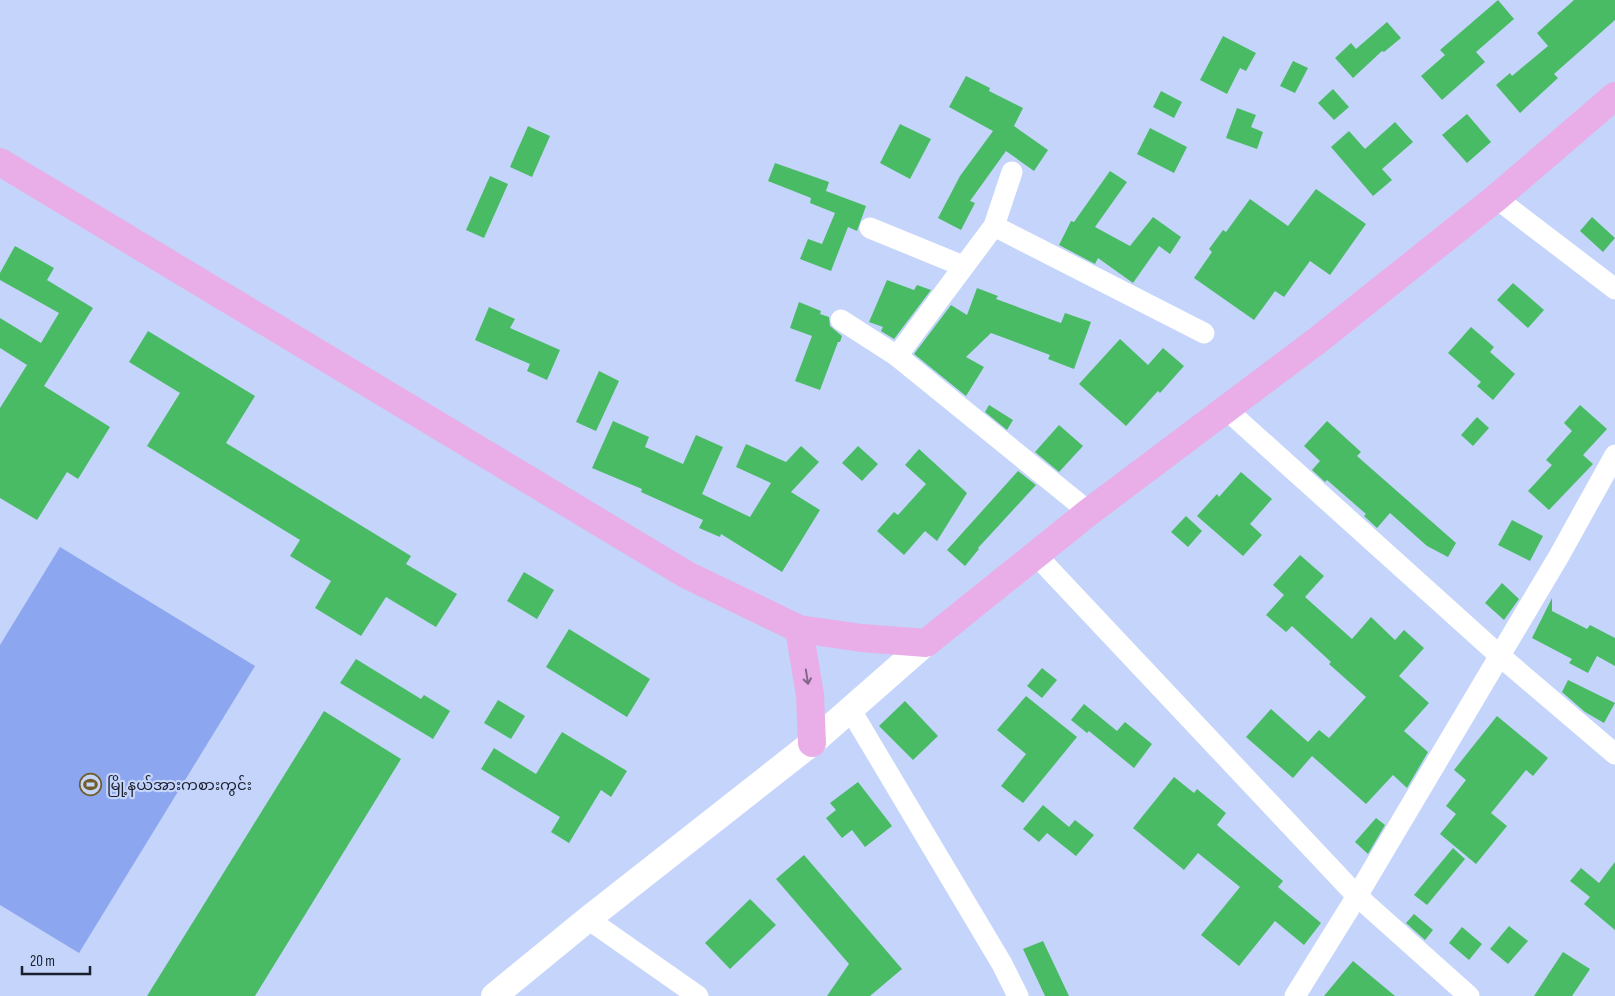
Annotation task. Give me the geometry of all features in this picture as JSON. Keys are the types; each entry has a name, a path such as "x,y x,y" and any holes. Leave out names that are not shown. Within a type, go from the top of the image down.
{"main road":[{"path":"0,162 687,575 799,629 862,638 926,643 1089,512 1318,340 1496,198 1615,96"},
{"path":"799,629 810,695 812,743"}],"street":[{"path":"897,356 994,226 1012,172"},
{"path":"1496,198 1615,289"},
{"path":"994,226 1204,333"},
{"path":"870,228 963,266"},
{"path":"841,320 897,356 1089,512"},
{"path":"1227,410 1500,656 1615,754"},
{"path":"1295,996 1500,656 1559,556 1615,455"},
{"path":"1035,554 1357,896 1469,996"},
{"path":"494,996 588,919 812,743 926,643"},
{"path":"850,709 1002,964 1018,996"},
{"path":"588,919 698,996"}],"shaded area":[{"name":"မြို့နယ်အားကစားကွင်း","path":"60,547 255,666 79,953 0,905 0,645"}],"building":[{"path":"1498,0 1514,19 1476,52 1485,62 1442,100 1421,76 1445,55 1440,50"},
{"path":"1574,0 1615,0 1615,20 1554,74 1558,78 1520,113 1496,85 1510,73 1512,76 1548,46 1537,33"},
{"path":"1387,22 1401,38 1384,52 1382,51 1353,78 1335,58 1351,43 1356,49"},
{"path":"1223,36 1256,53 1246,71 1240,68 1227,94 1200,80"},
{"path":"1293,61 1308,68 1295,93 1280,86"},
{"path":"966,76 990,88 989,91 1023,108 1014,126 1048,150 1034,171 1006,151 970,201 975,203 961,230 938,218 960,176 993,131 949,107"},
{"path":"1333,89 1349,107 1334,120 1318,103"},
{"path":"1161,91 1182,102 1174,118 1153,107"},
{"path":"1237,108 1256,115 1251,127 1263,132 1257,149 1226,138"},
{"path":"1467,114 1491,142 1467,163 1442,135"},
{"path":"1395,122 1413,142 1382,169 1392,180 1373,196 1331,147 1349,131 1365,149"},
{"path":"900,124 931,139 910,179 880,163"},
{"path":"528,126 550,136 532,177 510,167"},
{"path":"1150,128 1187,147 1174,173 1137,154"},
{"path":"775,163 829,182 826,191 866,206 857,231 848,227 831,271 800,259 808,239 822,244 835,213 810,203 811,198 768,181"},
{"path":"1110,171 1127,182 1095,227 1130,246 1153,217 1181,237 1170,254 1159,246 1133,283 1098,258 1095,264 1059,245 1071,221 1074,222"},
{"path":"490,176 508,184 484,238 466,230"},
{"path":"1316,189 1366,224 1330,275 1310,261 1284,297 1275,291 1254,320 1194,278 1212,252 1209,249 1223,230 1226,232 1250,199 1288,226"},
{"path":"1592,217 1615,238 1603,252 1580,231"},
{"path":"15,246 54,268 47,280 93,308 44,386 110,427 78,479 67,472 37,520 0,498 0,408 27,365 0,348 0,318 41,343 59,313 0,280 0,273"},
{"path":"887,280 914,290 917,285 931,290 894,339 881,331 883,327 869,322"},
{"path":"1513,283 1544,310 1528,328 1497,300"},
{"path":"977,288 998,296 996,299 1061,323 1065,313 1091,322 1074,369 1048,359 1050,355 991,333 966,357 984,367 966,396 914,354 951,305 967,315"},
{"path":"799,302 821,311 820,314 829,317 830,326 842,336 820,390 795,381 812,336 790,328"},
{"path":"489,307 515,319 510,328 560,350 547,380 527,371 530,364 475,340"},
{"path":"1471,327 1494,347 1490,352 1515,374 1493,400 1477,386 1481,382 1448,353"},
{"path":"148,331 255,396 226,443 411,556 406,564 457,594 436,627 386,597 361,636 315,608 331,581 290,556 300,540 147,446 180,393 129,362"},
{"path":"1120,339 1148,365 1163,348 1184,366 1160,393 1158,391 1126,426 1079,384"},
{"path":"599,371 619,381 596,431 576,422"},
{"path":"989,405 1013,420 1007,430 985,412"},
{"path":"1580,405 1607,429 1583,455 1593,464 1549,510 1528,491 1552,465 1546,460 1572,431 1564,423"},
{"path":"1477,417 1489,428 1473,446 1461,435"},
{"path":"613,421 649,437 645,447 683,464 696,435 723,447 702,494 750,517 771,483 736,467 746,444 786,462 801,446 819,462 791,492 820,510 782,572 721,534 720,537 699,528 703,520 641,492 642,489 592,468"},
{"path":"1327,421 1361,452 1357,456 1456,543 1448,557 1427,546 1390,513 1377,528 1364,516 1366,514 1327,480 1325,482 1312,470 1320,461 1304,446"},
{"path":"1059,425 1083,446 1059,472 1035,452"},
{"path":"858,446 878,464 862,481 842,463"},
{"path":"919,449 967,493 937,541 925,531 904,555 877,531 894,512 898,515 926,484 905,465"},
{"path":"1018,471 1036,485 978,548 965,566 947,550"},
{"path":"1241,472 1272,499 1250,524 1262,535 1243,556 1197,516 1217,494 1219,497"},
{"path":"1186,516 1202,531 1188,547 1171,532"},
{"path":"1512,520 1543,536 1530,561 1498,545"},
{"path":"1300,555 1324,576 1305,597 1352,639 1371,617 1395,640 1404,630 1424,648 1399,676 1429,703 1404,731 1428,752 1407,788 1393,775 1366,804 1312,756 1293,778 1246,737 1271,709 1308,742 1319,730 1329,738 1366,697 1329,664 1331,662 1292,626 1286,632 1266,615 1284,595 1273,585"},
{"path":"524,572 554,590 537,619 507,601"},
{"path":"1502,583 1519,599 1504,620 1485,603"},
{"path":"1552,598 1552,611 1587,629 1590,625 1615,638 1615,666 1597,656 1588,673 1569,663 1572,659 1532,638"},
{"path":"569,629 650,679 627,717 546,667"},
{"path":"356,659 421,699 424,695 450,711 433,739 340,683"},
{"path":"1042,668 1057,680 1042,698 1027,686"},
{"path":"1568,680 1615,703 1604,723 1585,712 1562,692"},
{"path":"1026,696 1077,737 1023,803 1001,786 1026,754 997,730"},
{"path":"498,700 525,716 511,739 484,723"},
{"path":"905,701 938,736 913,760 879,726"},
{"path":"1084,704 1117,731 1125,722 1152,744 1134,768 1089,731 1087,733 1071,720"},
{"path":"324,711 401,759 255,996 147,996"},
{"path":"1497,716 1548,758 1533,776 1526,770 1491,813 1507,826 1476,864 1440,834 1456,814 1446,806 1466,780 1454,770"},
{"path":"562,732 627,771 611,797 601,790 569,843 551,832 560,817 481,769 494,748 536,774"},
{"path":"1174,777 1194,793 1197,789 1226,813 1217,825 1283,881 1278,887 1321,923 1304,945 1275,921 1239,966 1201,935 1240,887 1198,853 1184,870 1133,828"},
{"path":"858,782 892,826 865,847 852,830 842,838 826,818 836,810 830,803"},
{"path":"1043,805 1069,827 1075,820 1094,835 1076,856 1047,833 1039,842 1023,829"},
{"path":"1376,818 1385,825 1368,854 1355,842"},
{"path":"1453,848 1465,859 1427,905 1414,895"},
{"path":"804,855 902,969 870,996 827,996 849,964 776,879"},
{"path":"1615,862 1615,930 1584,904 1590,897 1570,881 1581,868 1599,883"},
{"path":"750,899 776,925 730,969 705,943"},
{"path":"1414,914 1433,930 1425,940 1406,923"},
{"path":"1509,926 1528,941 1508,964 1490,949"},
{"path":"1462,927 1482,944 1469,960 1449,943"},
{"path":"1043,941 1069,996 1045,996 1023,949"},
{"path":"1563,952 1590,969 1572,996 1534,996"},
{"path":"1353,961 1395,996 1324,996"}],"place":[{"name":"မြို့နယ်အားကစားကွင်း","path":"91,785"}]}
